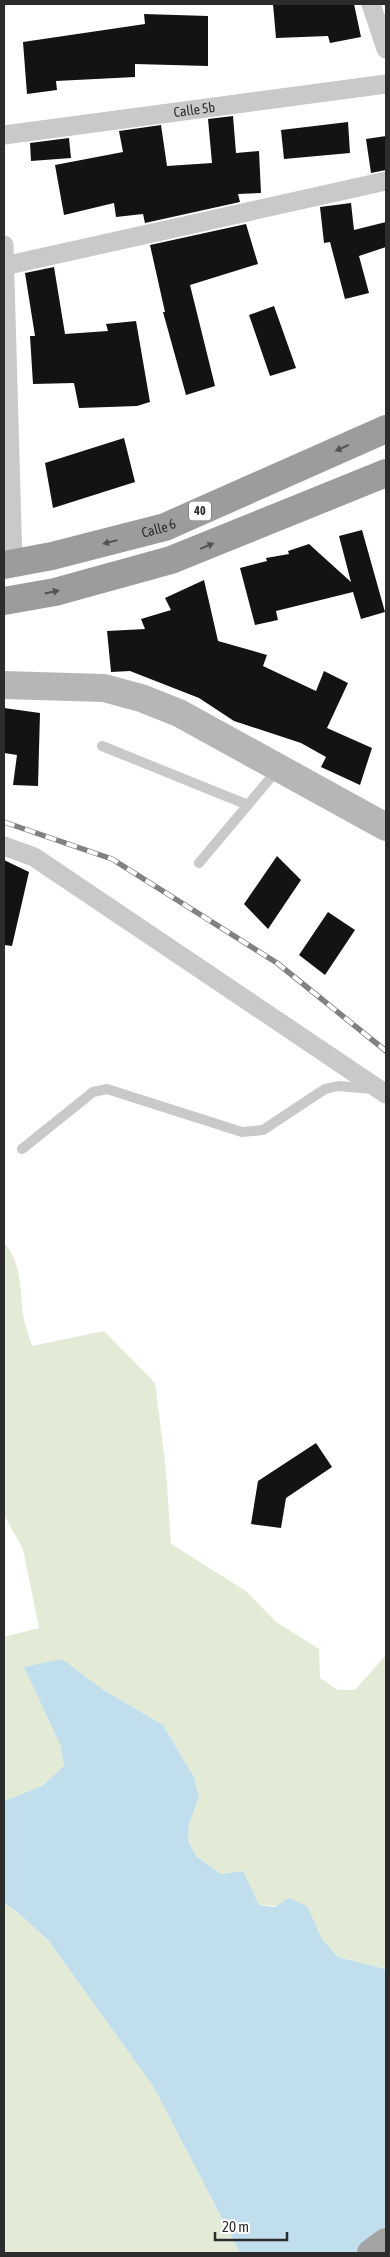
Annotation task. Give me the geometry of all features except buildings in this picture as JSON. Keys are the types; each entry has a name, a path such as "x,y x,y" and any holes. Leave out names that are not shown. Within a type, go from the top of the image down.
{"highway":[{"name":"Calle 6","path":"8,564 61,554 165,527 386,429"},
{"path":"4,601 55,592 171,560 386,473"}],"main road":[{"path":"4,685 104,688 141,698 179,713 386,827"},
{"path":"371,2253 386,2242"}],"street":[{"path":"371,4 386,49"},
{"name":"Calle 5b","path":"4,135 386,84"},
{"path":"5,266 386,181"},
{"path":"4,245 8,564"},
{"path":"4,846 34,857 384,1091"}],"lane":[{"path":"102,746 248,805"},
{"path":"198,863 279,768"},
{"path":"22,1149 93,1092 107,1089 242,1132 263,1130 325,1089 338,1086 384,1091"}],"green space":[{"path":"4,1243 10,1251 17,1268 23,1315 32,1346 104,1331 155,1383 166,1471 171,1544 246,1591 276,1622 319,1649 320,1678 338,1690 355,1690 386,1655 386,1969 338,1957 322,1939 308,1907 258,1905 243,1871 221,1874 196,1856 188,1840 189,1825 199,1797 194,1777 163,1725 102,1689 60,1744 64,1766 42,1786 4,1801 4,1637 39,1628 23,1549 4,1515"},
{"path":"4,1903 16,1911 48,1940 153,2086 240,2253 4,2253"}],"water":[{"path":"62,1659 102,1689 163,1725 194,1777 199,1797 189,1825 188,1840 196,1856 221,1874 243,1871 259,1905 275,1907 289,1898 308,1907 322,1939 338,1957 386,1969 386,2253 240,2253 153,2086 48,1940 16,1911 4,1903 4,1801 42,1786 64,1766 60,1744 24,1667"}],"railway":[{"path":"4,822 112,859 277,963 386,1051"}]}
